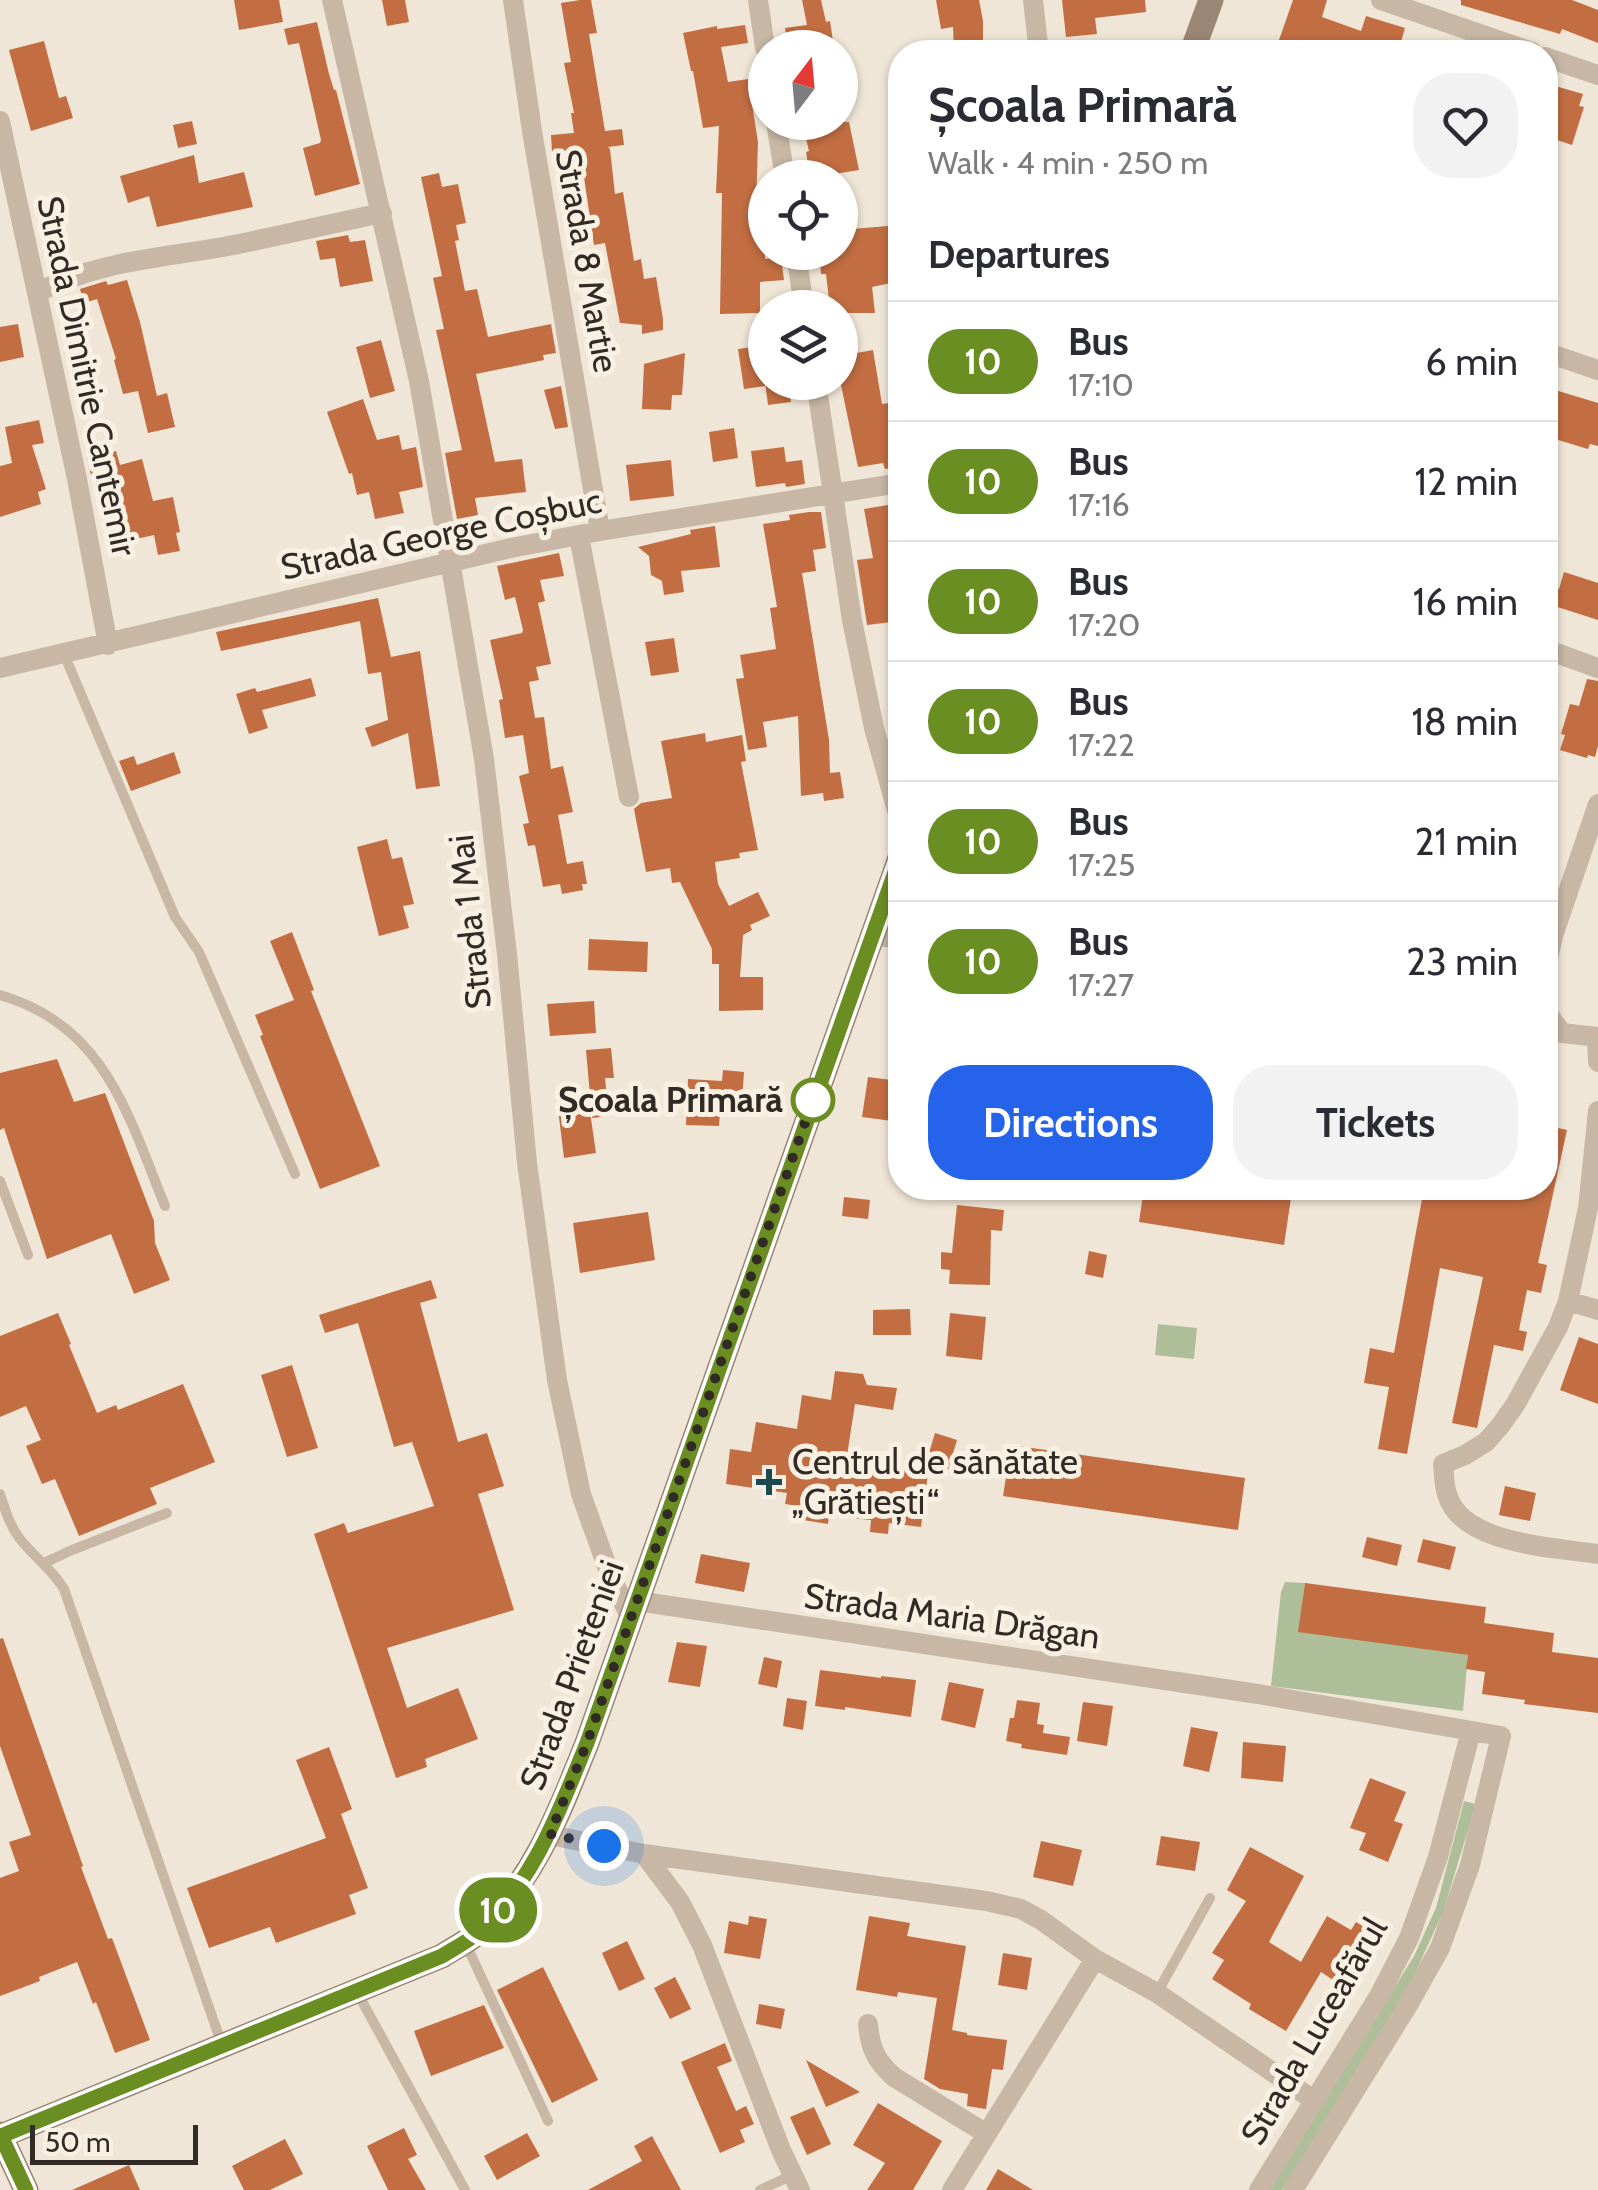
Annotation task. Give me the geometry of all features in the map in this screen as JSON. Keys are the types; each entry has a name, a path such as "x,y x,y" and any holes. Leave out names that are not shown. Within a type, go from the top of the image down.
{"street":[{"name":"Strada 1 Mai","path":"332,0 419,382 452,561 484,759 527,1163 557,1380 580,1494 610,1575 634,1609"},
{"name":"Strada 8 Martie","path":"513,0 600,532"},
{"path":"758,0 762,30"},
{"path":"1033,0 1038,40"},
{"path":"1196,40 1211,0"},
{"path":"1381,0 1497,40"},
{"path":"1558,62 1598,76"},
{"name":"Strada Dimitrie Cantemir","path":"0,121 77,479 108,645"},
{"path":"38,293 75,275 100,269 382,213"},
{"path":"1558,356 1598,370"},
{"path":"819,400 852,620 888,779"},
{"name":"Strada George Coșbuc","path":"0,668 452,561 600,532 888,486"},
{"path":"579,536 629,797"},
{"path":"1558,654 1598,668"},
{"path":"1558,911 1598,804"},
{"name":"Strada Prieteniei","path":"0,2136 442,1956 473,1937 520,1884 550,1834 587,1743 888,891"},
{"path":"872,935 888,937"},
{"path":"1558,1032 1598,1037 1598,1062"},
{"path":"1598,1111 1588,1208 1568,1300 1558,1327 1500,1426 1486,1442 1443,1464 1447,1497 1463,1520 1482,1532 1598,1554"},
{"path":"1568,1300 1598,1310"},
{"name":"Strada Maria Drăgan","path":"634,1609 1258,1694 1501,1736"},
{"name":"Strada Luceafărul","path":"1259,2190 1378,1996 1409,1938 1438,1858 1471,1731"},
{"name":"Strada Luceafărul","path":"1293,2190 1440,1948 1470,1865 1501,1736"},
{"path":"550,1834 644,1854 1010,1906 1041,1920 1095,1959 1157,1993 1315,2100"},
{"path":"644,1854 680,1902 702,1945 796,2182"},
{"path":"952,2190 1095,1959"},
{"path":"868,2024 873,2055 883,2067 986,2134"},
{"path":"0,2136 26,2190"}],"lane":[{"path":"64,654 174,917 198,952 295,1174"},
{"path":"0,995 48,1014 98,1062 122,1100 165,1206"},
{"path":"0,1181 28,1255"},
{"path":"0,1494 17,1536 64,1589 222,2046"},
{"path":"44,1563 167,1513"},
{"path":"1157,1993 1210,1898"},
{"path":"465,1942 548,2122"},
{"path":"356,1991 465,2190"},
{"path":"760,2190 796,2182"}],"green space":[{"path":"1158,1324 1197,1328 1194,1359 1155,1355"},
{"path":"1285,1582 1305,1583 1299,1631 1468,1655 1463,1711 1271,1686"},
{"path":"1464,1801 1476,1804 1443,1912 1406,1993 1282,2190 1269,2190 1414,1956 1436,1908"}],"building":[{"path":"234,0 279,0 283,22 239,30"},
{"path":"382,0 405,0 409,22 387,26"},
{"path":"591,0 597,33 589,34 605,131 622,129 624,145 608,147 615,194 623,192 634,261 641,259 644,279 656,277 663,330 642,334 642,325 620,323 605,243 594,245 580,150 552,152 551,135 574,133 564,63 571,62 561,3"},
{"path":"802,0 821,0 831,30 785,30 807,25"},
{"path":"936,0 979,0 983,40 954,40 953,27 941,29"},
{"path":"1062,0 1145,0 1146,12 1095,18 1097,34 1066,37"},
{"path":"1293,0 1327,0 1322,17 1361,31 1366,16 1405,28 1402,40 1279,40"},
{"path":"1461,0 1572,0 1598,10 1598,43 1562,29 1560,34 1461,5"},
{"path":"317,22 360,184 315,196 303,148 321,140 299,43 288,45 284,29"},
{"path":"745,25 748,43 721,47 728,82 748,79 748,140 758,142 757,160 748,160 748,270 783,270 784,280 760,282 760,290 748,290 748,313 720,314 722,193 716,193 719,126 703,128 683,33"},
{"path":"44,41 59,98 66,96 73,118 31,131 9,50"},
{"path":"1558,87 1583,94 1579,106 1584,107 1572,145 1558,140"},
{"path":"192,121 197,144 178,148 173,125"},
{"path":"806,140 853,140 857,160 807,160"},
{"path":"194,155 199,183 244,172 253,207 157,227 149,196 128,203 120,176"},
{"path":"439,173 442,187 458,184 466,223 456,225 459,240 455,241 465,291 477,289 488,337 551,324 556,353 543,355 544,360 476,374 495,462 522,459 526,492 475,498 478,515 457,519 445,453 462,450 436,330 444,329 433,278 442,276 421,177"},
{"path":"888,226 888,284 872,287 875,313 858,313 858,290 828,290 826,274 821,270 858,270 858,228"},
{"path":"348,235 350,242 365,240 373,281 340,287 335,258 320,260 316,241"},
{"path":"127,280 157,396 167,393 175,427 148,433 138,391 123,394 97,299 84,303 80,289"},
{"path":"18,324 24,357 0,362 0,327"},
{"path":"381,340 395,391 370,398 356,347"},
{"path":"748,348 748,388 744,389 738,349"},
{"path":"873,350 882,404 888,403 888,469 883,463 858,467 844,400 858,400 858,353"},
{"path":"685,353 682,395 672,395 671,410 642,409 644,364"},
{"path":"561,386 568,427 555,429 544,390"},
{"path":"1558,391 1598,403 1598,446 1590,444 1588,449 1558,440"},
{"path":"363,399 377,440 399,435 402,450 416,447 423,487 399,492 404,513 375,519 369,492 357,495 352,473 349,474 327,412"},
{"path":"767,400 791,400 791,402 768,405"},
{"path":"39,420 44,443 32,445 46,489 38,492 41,504 0,517 0,466 12,463 5,427"},
{"path":"734,428 738,458 713,462 709,432"},
{"path":"784,447 786,462 802,460 805,484 756,487 751,451"},
{"path":"116,451 120,465 142,459 153,501 173,497 180,551 158,555 154,535 109,545 102,514 119,511 110,470 91,475 87,458"},
{"path":"671,460 674,496 630,501 626,465"},
{"path":"888,505 888,622 867,625 857,560 873,558 864,509"},
{"path":"821,512 826,548 813,550 816,571 802,573 829,740 830,773 840,772 844,798 824,801 823,793 801,796 798,716 763,722 767,747 748,750 736,679 744,678 740,655 776,649 770,608 777,607 763,524"},
{"path":"715,526 720,567 681,571 684,592 664,595 662,581 651,575 649,556 638,547"},
{"path":"559,553 564,576 540,580 545,601 538,603 551,664 536,667 539,680 529,682 535,718 544,717 551,769 563,766 573,812 558,815 567,864 583,861 587,884 582,884 583,890 562,894 560,884 543,887 535,845 528,846 523,824 529,823 519,776 529,773 523,735 505,738 499,700 503,699 490,640 523,630 515,597 505,600 497,566"},
{"path":"1564,572 1598,583 1598,620 1558,607"},
{"path":"378,598 391,657 420,651 440,786 416,789 408,733 372,747 365,728 388,720 381,672 368,674 360,621 221,651 216,632"},
{"path":"674,638 679,672 651,676 645,642"},
{"path":"311,678 316,696 262,710 268,728 249,734 236,694"},
{"path":"1587,679 1598,681 1598,746 1595,757 1587,758 1560,750 1570,704 1579,706"},
{"path":"705,733 706,742 742,735 746,761 741,762 758,850 715,862 718,884 729,906 758,892 770,916 750,925 752,930 743,935 740,977 763,977 763,1010 719,1011 719,964 712,964 712,949 680,882 672,883 670,868 646,872 634,809 641,803 672,798 661,741"},
{"path":"174,752 181,773 131,791 119,761 134,756 137,765"},
{"path":"387,839 392,859 402,857 414,904 403,906 409,928 379,936 357,847"},
{"path":"292,932 380,1166 320,1189 255,1015 294,1000 270,941"},
{"path":"589,939 648,942 647,972 588,970"},
{"path":"594,1001 596,1033 550,1036 547,1004"},
{"path":"611,1048 614,1078 605,1078 609,1116 592,1118 586,1050"},
{"path":"57,1059 74,1102 105,1093 154,1221 155,1243 170,1280 134,1294 111,1234 47,1259 4,1128 0,1130 0,1073"},
{"path":"723,1070 744,1072 742,1101 721,1100 719,1126 686,1125 688,1079 722,1081"},
{"path":"868,1077 888,1080 888,1120 862,1117"},
{"path":"589,1105 596,1153 564,1158 558,1109"},
{"path":"1558,1128 1567,1130 1558,1171"},
{"path":"844,1197 870,1200 868,1219 842,1216"},
{"path":"1142,1200 1291,1200 1284,1245 1139,1222"},
{"path":"1422,1200 1552,1200 1538,1263 1547,1265 1541,1293 1527,1290 1519,1330 1527,1332 1523,1351 1494,1345 1477,1428 1452,1423 1483,1277 1440,1268 1407,1454 1378,1449 1389,1387 1364,1383 1370,1348 1394,1353"},
{"path":"957,1205 1004,1210 1002,1231 991,1230 990,1285 949,1284 950,1270 941,1269 941,1252 952,1253"},
{"path":"648,1212 655,1260 580,1273 573,1223"},
{"path":"1089,1251 1107,1255 1103,1278 1085,1274"},
{"path":"431,1280 437,1298 420,1303 458,1442 487,1433 504,1486 478,1494 514,1610 387,1648 407,1708 458,1688 478,1739 425,1759 427,1767 396,1778 314,1534 344,1523 348,1533 434,1506 412,1442 394,1447 358,1323 325,1333 319,1315"},
{"path":"910,1309 911,1335 873,1335 873,1310"},
{"path":"58,1313 97,1413 116,1405 118,1410 183,1384 215,1462 150,1488 157,1504 79,1536 55,1479 42,1484 26,1446 41,1440 26,1406 0,1417 0,1336"},
{"path":"950,1313 986,1317 982,1360 946,1356"},
{"path":"1579,1337 1598,1344 1598,1404 1560,1390"},
{"path":"292,1365 318,1448 287,1457 261,1375"},
{"path":"835,1371 863,1374 867,1385 897,1388 893,1410 855,1404 846,1462 928,1473 921,1527 889,1523 888,1534 870,1532 871,1520 829,1516 828,1524 797,1519 799,1506 785,1504 787,1493 726,1484 730,1449 751,1452 756,1422 797,1429 802,1395 831,1400"},
{"path":"935,1433 957,1440 948,1470 926,1463"},
{"path":"1011,1445 1245,1478 1238,1530 1003,1496"},
{"path":"1505,1486 1536,1493 1530,1521 1499,1515"},
{"path":"1367,1537 1402,1545 1397,1566 1362,1557"},
{"path":"1423,1539 1456,1547 1450,1570 1417,1562"},
{"path":"701,1554 750,1563 744,1592 695,1583"},
{"path":"1305,1583 1486,1607 1484,1623 1554,1633 1552,1652 1598,1658 1598,1713 1524,1704 1525,1700 1482,1694 1485,1672 1466,1669 1468,1655 1298,1632"},
{"path":"3,1638 81,1867 150,2040 115,2053 77,1962 0,1996 0,1878 19,1871 9,1842 31,1835 0,1746"},
{"path":"677,1642 707,1646 700,1687 668,1682"},
{"path":"764,1657 782,1661 777,1688 758,1684"},
{"path":"820,1670 916,1680 911,1717 815,1706"},
{"path":"949,1682 984,1689 975,1728 941,1720"},
{"path":"787,1698 807,1701 803,1730 783,1726"},
{"path":"1017,1700 1040,1703 1037,1724 1044,1725 1043,1733 1070,1737 1067,1755 1021,1748 1022,1744 1006,1741"},
{"path":"1083,1702 1113,1706 1107,1746 1077,1741"},
{"path":"1191,1727 1218,1732 1209,1772 1183,1766"},
{"path":"1243,1742 1286,1746 1283,1782 1241,1778"},
{"path":"329,1747 352,1809 341,1814 368,1888 349,1895 356,1914 276,1943 270,1927 209,1948 187,1888 326,1838 296,1760"},
{"path":"1370,1778 1406,1792 1394,1821 1403,1824 1388,1862 1359,1850 1366,1833 1350,1828"},
{"path":"1161,1836 1200,1842 1195,1871 1156,1865"},
{"path":"1041,1841 1082,1850 1073,1886 1033,1877"},
{"path":"1250,1847 1304,1876 1269,1942 1301,1962 1327,1916 1351,1930 1356,1922 1374,1933 1349,1977 1338,1971 1333,1980 1321,1972 1286,2031 1249,2009 1251,2004 1212,1979 1224,1960 1212,1953 1246,1901 1227,1890"},
{"path":"749,1916 767,1919 760,1959 724,1953 729,1921 748,1925"},
{"path":"869,1916 910,1923 907,1936 966,1946 952,2030 1007,2040 1003,2070 992,2069 986,2109 967,2106 968,2094 940,2089 924,2079 937,1998 856,1990"},
{"path":"627,1941 645,1979 619,1991 602,1953"},
{"path":"1003,1953 1032,1958 1027,1990 998,1985"},
{"path":"543,1967 598,2080 552,2103 497,1990"},
{"path":"675,1977 691,2009 670,2019 654,1988"},
{"path":"759,2004 785,2009 781,2029 756,2024"},
{"path":"484,2005 504,2048 431,2076 414,2031"},
{"path":"725,2043 732,2061 717,2067 736,2111 746,2106 754,2124 740,2130 745,2142 720,2153 681,2062"},
{"path":"806,2060 860,2092 826,2107"},
{"path":"878,2103 942,2141 913,2190 867,2190 885,2163 853,2145"},
{"path":"814,2107 831,2144 807,2155 790,2117"},
{"path":"404,2128 417,2155 408,2159 426,2190 388,2190 367,2146"},
{"path":"527,2133 540,2156 497,2180 484,2156"},
{"path":"652,2136 681,2190 588,2190 642,2161 634,2146"},
{"path":"285,2139 303,2174 270,2190 244,2190 232,2166"},
{"path":"129,2165 140,2190 72,2190"},
{"path":"998,2169 1033,2190 986,2190"}],"bus line":[{"name":"10","path":"26,2190 1,2136 442,1956 473,1937 535,1863 587,1743 888,891"}],"place":[{"name":"Școala Primară","path":"813,1100"},
{"name":"Centrul de sănătate „Grătiești“","path":"769,1482"}],"route":[{"path":"604,1846 550,1834 587,1743 813,1100"}]}
